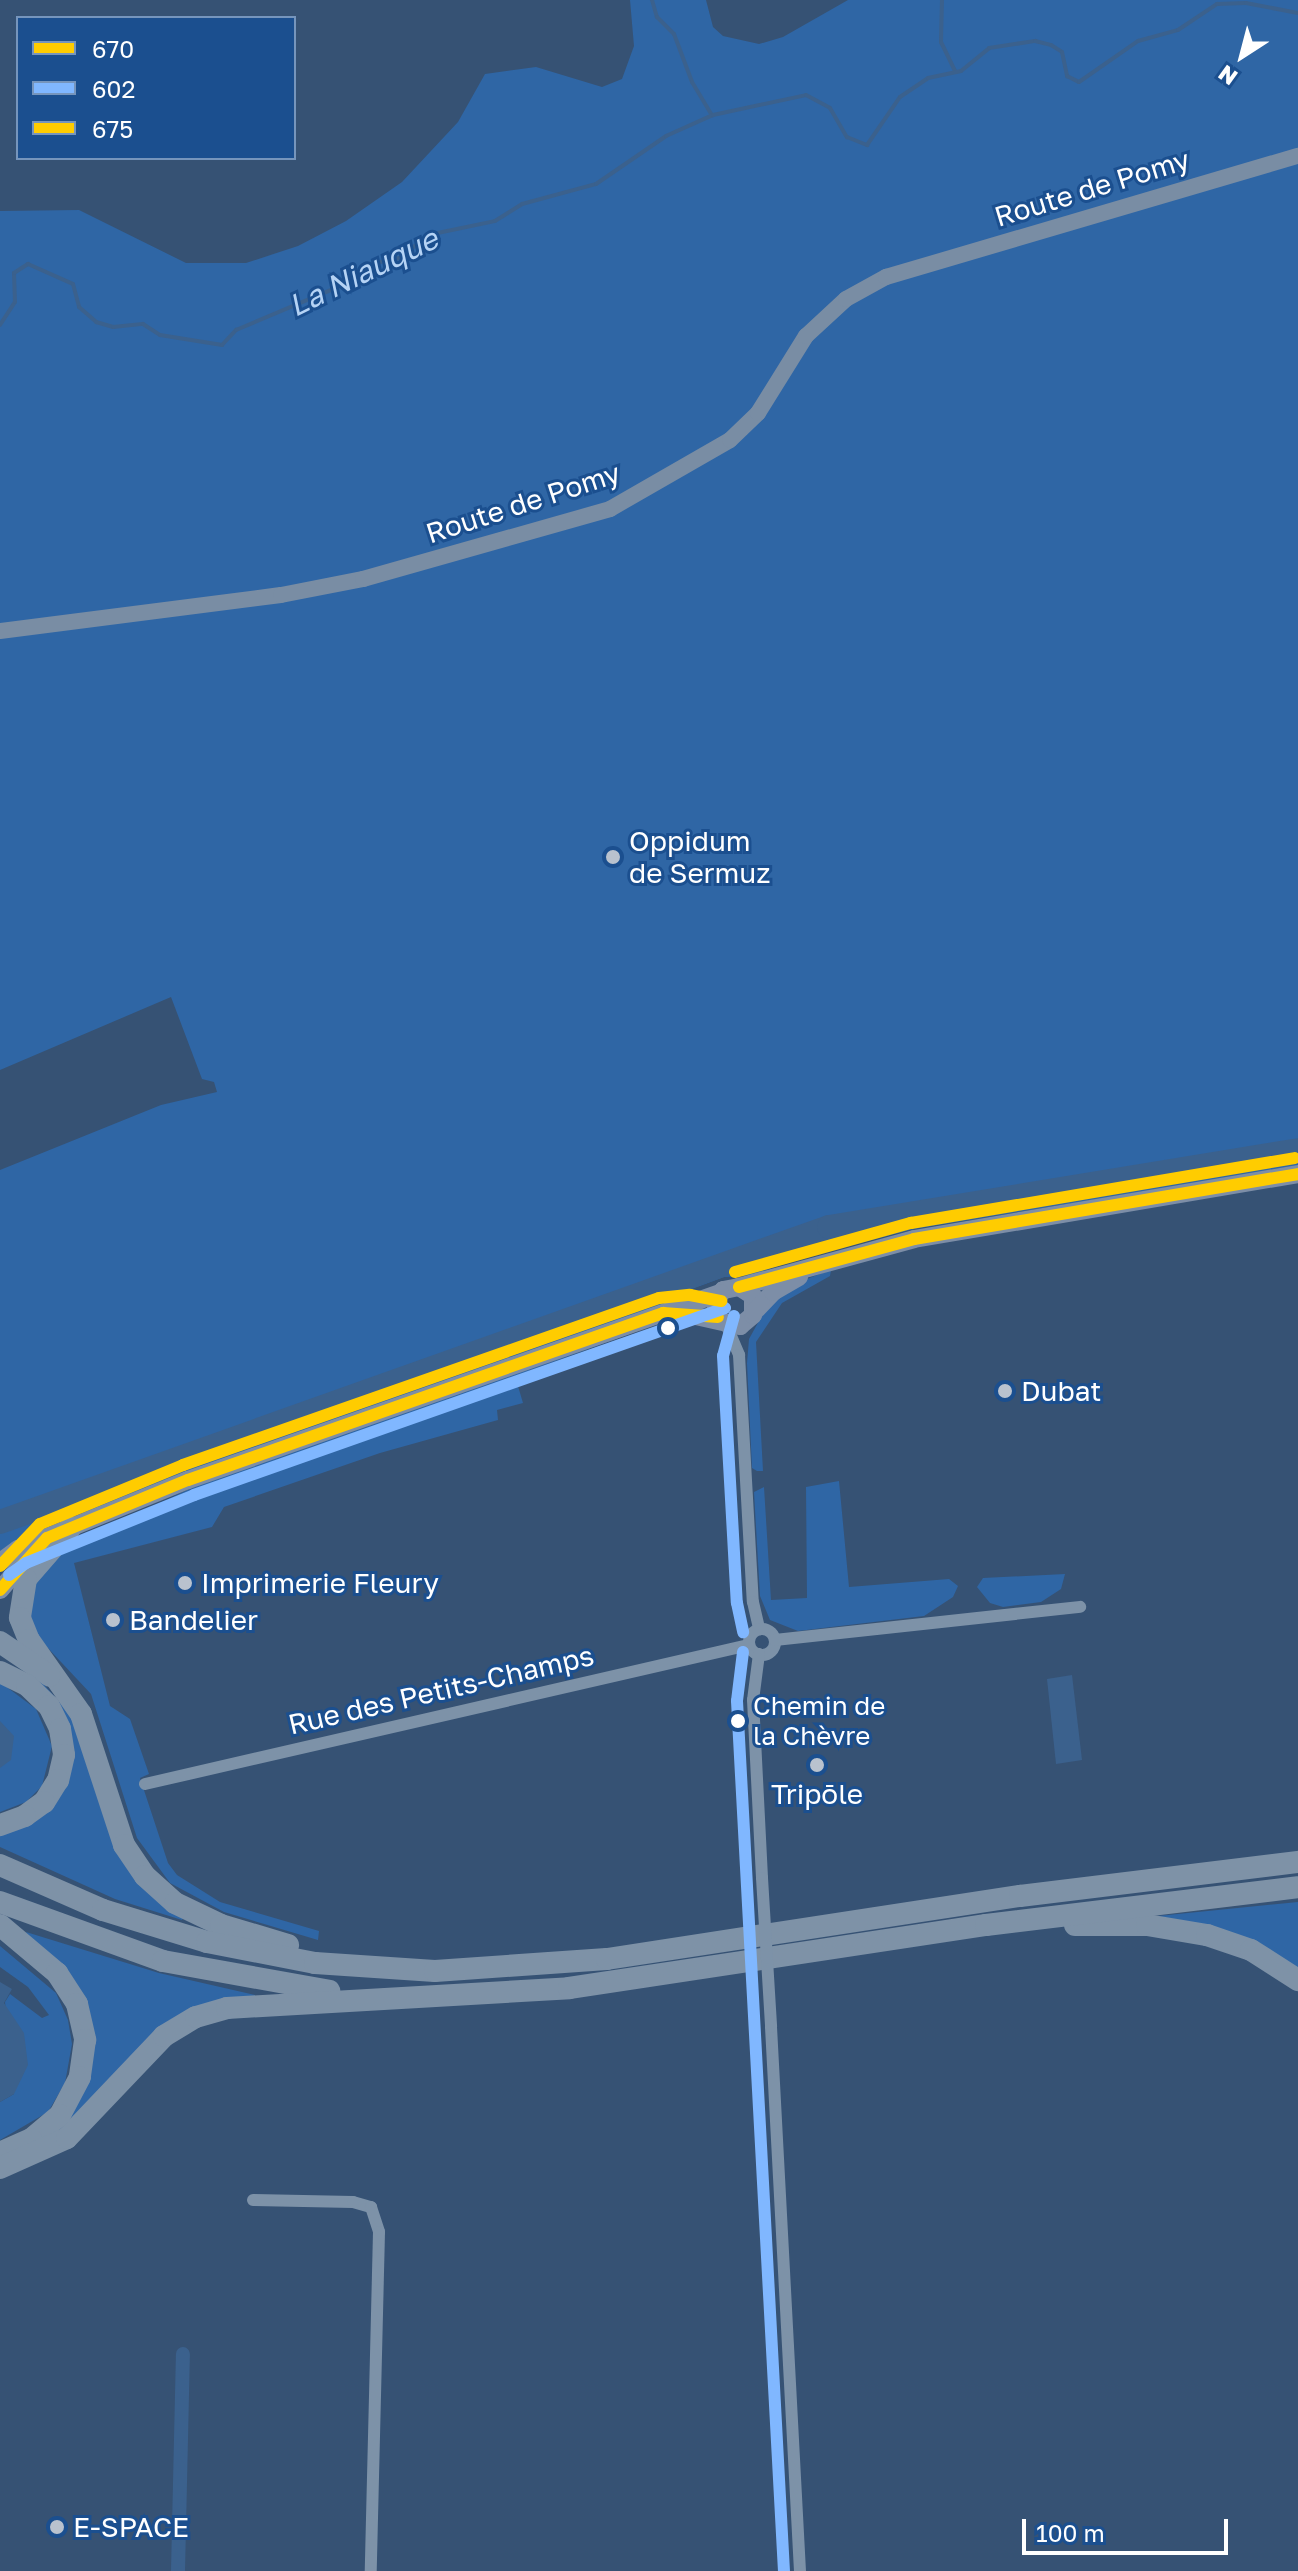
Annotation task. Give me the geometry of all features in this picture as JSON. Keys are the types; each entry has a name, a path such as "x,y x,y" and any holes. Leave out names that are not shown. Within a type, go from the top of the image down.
{"highway":[{"path":"71,1527 26,1579 19,1611 29,1640 71,1696 124,1845 145,1876 169,1899 262,1939 435,1971"},
{"path":"0,1642 71,1696"},
{"path":"0,1672 27,1685 49,1706 60,1729 64,1755 58,1780 44,1802 25,1816 0,1825"},
{"path":"0,1865 103,1910 207,1942 315,1963 435,1971 607,1959 1020,1896 1298,1862"},
{"path":"0,2168 46,2151 76,2132 155,2043 196,2017 239,2006 468,1996 607,1984 986,1925 1298,1887"},
{"path":"0,1902 134,1952 237,1978 349,1993 468,1996"},
{"path":"0,1925 57,1973 77,2004 85,2040 80,2077 60,2115 31,2139 0,2153"},
{"path":"986,1925 1137,1925 1193,1931 1251,1950 1298,1980"}],"main road":[{"path":"0,1562 71,1527 217,1469 739,1287 966,1229 1298,1174"},
{"path":"663,1313 688,1311 722,1321 752,1317 773,1292 821,1264"},
{"path":"739,1287 753,1296 752,1317"},
{"path":"720,1293 715,1302 722,1321"},
{"path":"0,1590 47,1538"}],"street":[{"name":"Route de Pomy","path":"0,631 349,582 610,509 730,440 758,413 806,336 824,317 886,277 1298,156"},
{"path":"739,1355 752,1317"},
{"path":"722,1321 739,1355 759,1629"},
{"path":"775,1640 1080,1607"},
{"path":"759,1654 749,1645 751,1635 759,1629 769,1631 775,1640"},
{"path":"759,1654 772,1650 775,1640"},
{"name":"Rue des Petits-Champs","path":"145,1784 749,1645"},
{"path":"759,1654 753,1700 800,2571"},
{"path":"253,2200 353,2202 371,2207 379,2232 371,2571"}],"shaded area":[{"path":"630,0 706,0 713,27 723,36 759,44 783,37 848,0 1298,0 1298,1174 1061,1205 914,1229 818,1254 816,1250 754,1275 724,1277 681,1293 682,1298 83,1514 80,1510 42,1527 0,1555 0,1170 161,1105 217,1092 214,1082 202,1079 171,997 0,1070 0,211 79,210 186,263 246,263 298,246 346,221 402,182 458,122 485,74 536,67 602,87 622,79 634,46"},
{"path":"831,1270 830,1276 782,1303 756,1342 763,1471 757,1471 752,1468 747,1363 749,1339 766,1308 801,1281"},
{"path":"643,1329 515,1376 523,1403 497,1410 498,1420 380,1453 224,1507 212,1527 74,1563 110,1706 130,1719 149,1774 140,1778 168,1863 177,1875 220,1902 319,1931 318,1940 224,1912 170,1883 137,1838 91,1694 31,1630 26,1593 67,1546 211,1479"},
{"path":"839,1481 849,1587 949,1579 958,1586 953,1597 924,1616 798,1631 770,1620 760,1596 754,1492 764,1487 771,1600 807,1598 806,1487"},
{"path":"1065,1574 1061,1589 1041,1602 1003,1607 990,1603 977,1587 983,1578"},
{"path":"1072,1675 1082,1760 1056,1764 1047,1679"},
{"path":"38,1678 71,1715 114,1845 185,1916 182,1920 115,1899 0,1847 0,1833 66,1781"},
{"path":"0,1682 36,1709 52,1746 42,1786 26,1802 0,1812"},
{"path":"0,1721 14,1736 11,1760 0,1768"},
{"path":"1298,1902 1298,1973 1158,1916"},
{"path":"26,1932 159,1973 255,1995 255,1999 211,2007 82,2121 33,2145 91,2044"},
{"path":"0,1946 56,1993 68,2020 72,2044 65,2083 48,2112 0,2140 0,2102 14,2094 5,2002 10,1994 42,2018 49,2015 28,1987 0,1967"},
{"path":"0,1982 12,1989 4,2003 24,2033 28,2065 14,2094 0,2102"}],"waterway":[{"path":"652,0 657,17 674,34 692,82 712,115"},
{"path":"942,0 941,42 955,71"},
{"name":"La Niauque","path":"0,325 15,302 14,273 28,264 73,284 79,307 96,322 113,327 143,324 160,335 222,345 236,330 338,287 371,264 400,258 428,235 495,221 522,204 596,184 666,136 713,115 806,95 830,108 847,137 867,145 900,97 928,78 961,71 989,48 1035,41 1051,45 1062,52 1067,76 1079,82 1138,41 1178,30 1217,4 1246,3 1298,13"},
{"path":"0,1522 829,1227 1298,1150"},
{"path":"178,2571 183,2354"}],"transit line":[{"name":"675","path":"735,1272 911,1223 1295,1158"},
{"name":"670","path":"739,1287 914,1239 1298,1174"},
{"name":"675","path":"0,1566 40,1524 183,1465 659,1298 690,1295 721,1301"},
{"name":"602","path":"9,1575 26,1563 194,1495 725,1308"},
{"name":"670","path":"0,1590 47,1538 188,1480 663,1313 718,1317"},
{"name":"602","path":"734,1316 723,1356 737,1603 743,1632"},
{"name":"602","path":"743,1652 737,1701 784,2571"}],"place":[{"name":"Oppidum de Sermuz","path":"613,857"},
{"name":"Dubat","path":"1005,1391"},
{"name":"Imprimerie Fleury","path":"185,1583"},
{"name":"Bandelier","path":"113,1620"},
{"name":"Chemin de la Chèvre","path":"738,1721"},
{"name":"Tripōle","path":"817,1765"},
{"name":"E-SPACE","path":"57,2527"}]}
